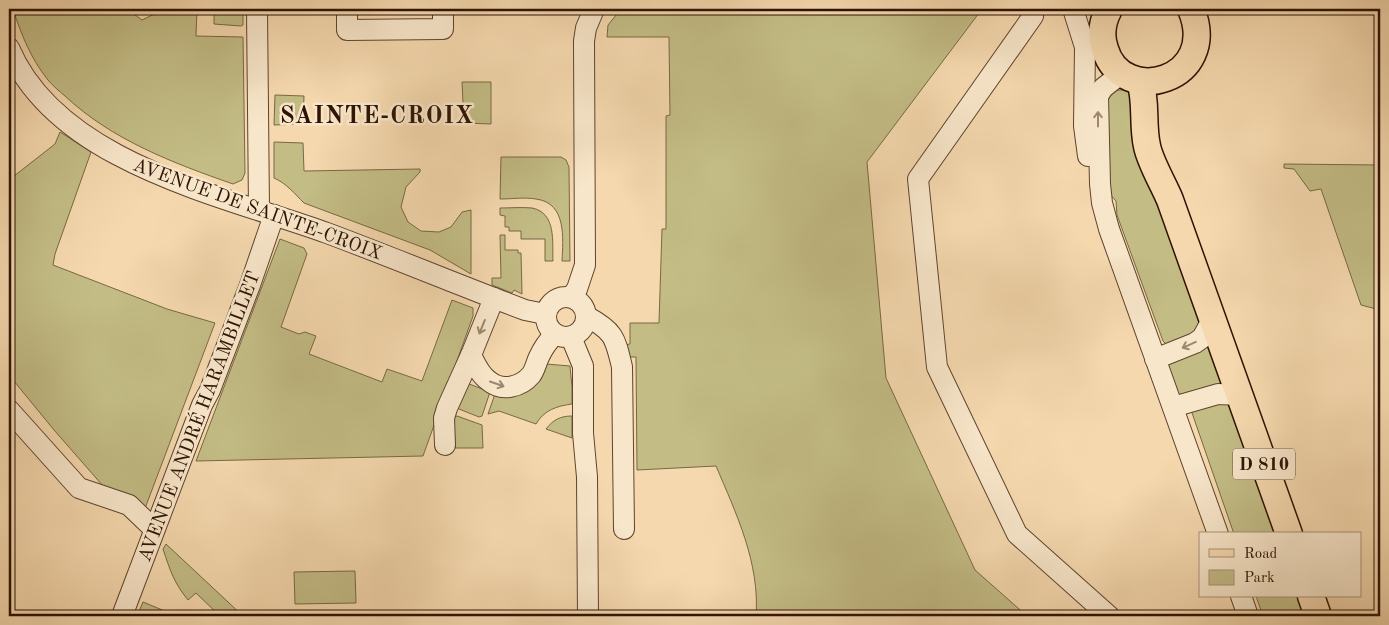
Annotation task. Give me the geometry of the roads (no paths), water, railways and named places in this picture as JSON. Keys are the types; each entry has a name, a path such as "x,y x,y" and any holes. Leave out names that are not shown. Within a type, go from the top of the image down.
{"main road":[{"path":"1105,21 1106,53 1112,64 1131,77 1155,81 1169,77 1182,69 1196,47 1195,20 1190,9"},
{"name":"D 810","path":"1170,200 1158,144 1156,124 1160,105 1168,88 1182,69"},
{"name":"D 810","path":"1131,77 1144,94 1147,148 1170,200 1288,532"},
{"path":"1312,598 1318,616"}],"street":[{"name":"AVENUE ANDRÉ HARAMBILLET","path":"122,616 250,285 266,212 257,9"},
{"path":"347,9 347,30 443,29 443,9"},
{"path":"1030,9 1033,16 918,179 937,367 1017,534 1109,616"},
{"path":"1072,10 1105,21"},
{"path":"1072,10 1085,47 1084,126 1091,183 1102,203 1125,276 1217,532"},
{"path":"571,297 578,289 585,265 584,41 588,12"},
{"name":"AVENUE DE SAINTE-CROIX","path":"9,48 23,75 34,90 56,112 106,149 150,171 368,248 525,310 545,314"},
{"path":"1102,203 1098,96 1103,88 1131,77"},
{"path":"471,355 479,371 489,382 507,387 523,383 532,374 545,345 563,335 582,329 586,316 582,304 571,297 564,296 551,302 545,314 547,326 563,335 583,366 583,433 587,477 588,616"},
{"path":"445,445 444,418 447,408 494,298"},
{"path":"586,316 612,334 622,367 624,529"},
{"path":"1155,359 1195,343 1202,338 1212,320"},
{"path":"1173,407 1218,394 1240,395"},
{"path":"9,410 80,488 129,505 154,530"},
{"path":"1242,598 1248,616"}],"district":[{"name":"SAINTE-CROIX","path":"377,115"}]}
